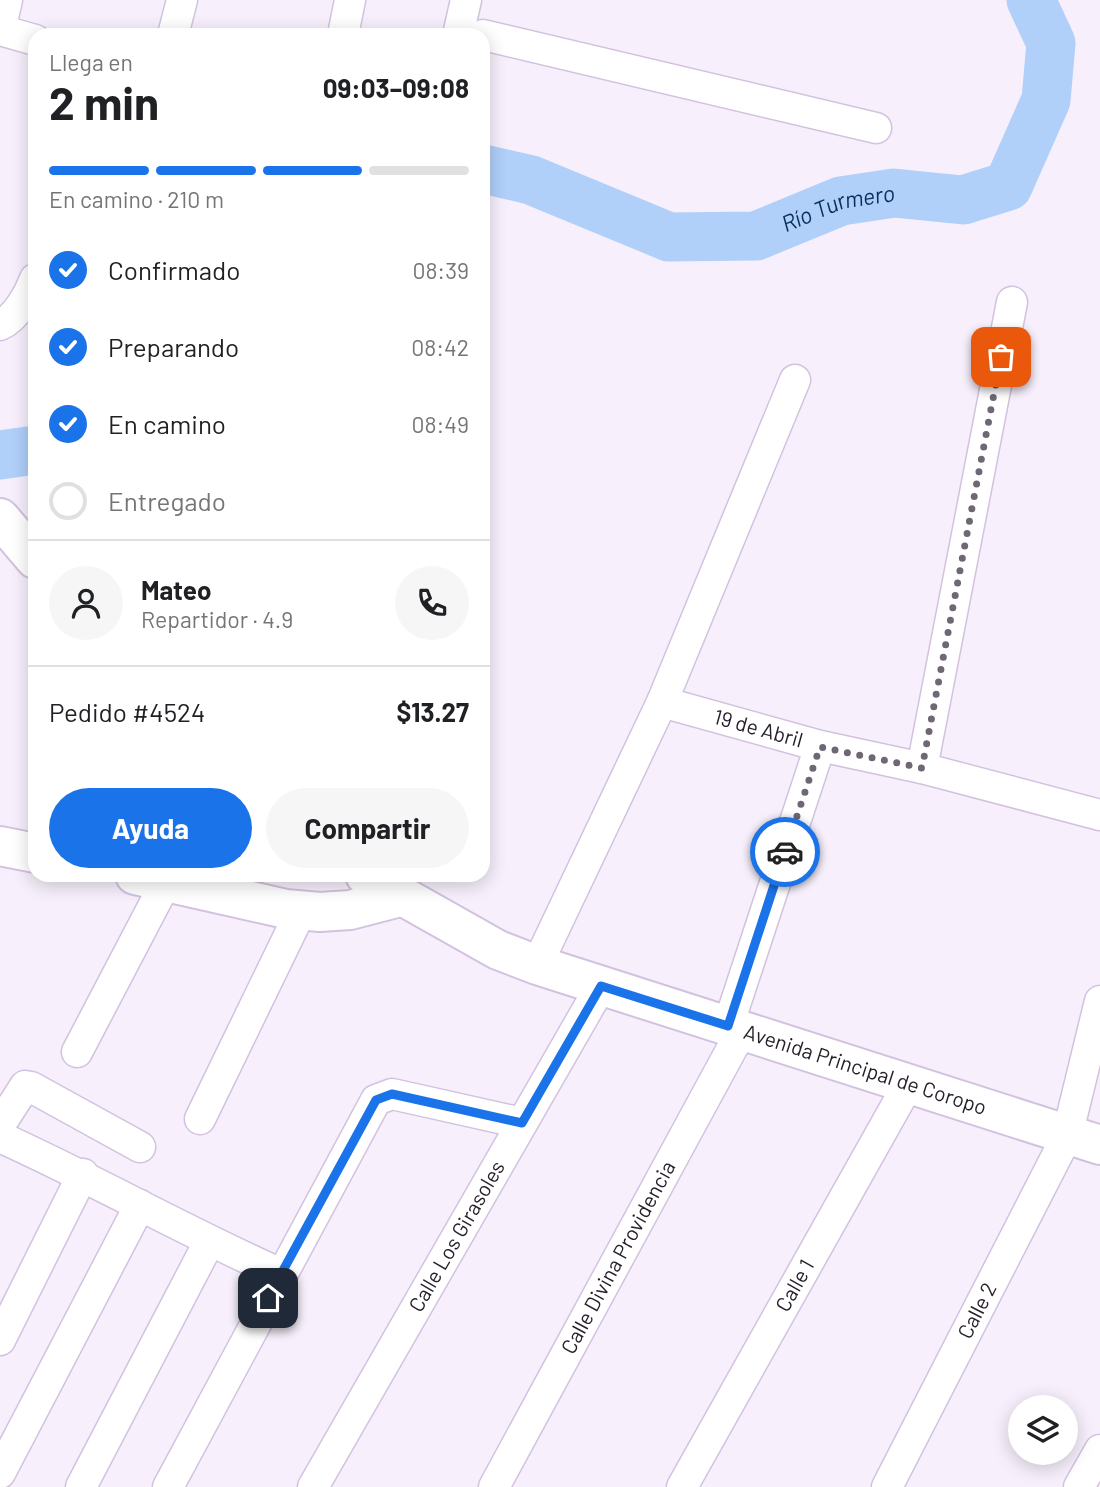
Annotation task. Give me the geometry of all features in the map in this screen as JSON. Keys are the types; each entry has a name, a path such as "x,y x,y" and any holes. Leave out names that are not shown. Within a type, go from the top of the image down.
{"street":[{"path":"7,0 0,30 28,38"},
{"path":"175,28 182,0"},
{"path":"344,28 350,0"},
{"path":"466,0 470,28"},
{"path":"490,38 876,128"},
{"path":"0,325 15,312 28,294"},
{"path":"922,768 1012,302"},
{"path":"537,965 662,702 795,380"},
{"path":"1,519 28,551"},
{"name":"19 de Abril","path":"662,702 820,747 922,768 1100,814"},
{"name":"Calle Divina Providencia","path":"494,1487 735,1028 820,747"},
{"path":"0,846 28,852"},
{"path":"77,1052 148,882"},
{"path":"192,882 235,886 301,911 350,910 400,897"},
{"name":"Avenida Principal de Coropo","path":"376,882 498,950 537,965 1083,1141"},
{"path":"200,1119 301,911"},
{"name":"Calle Los Girasoles","path":"313,1487 601,986"},
{"name":"Calle 2","path":"887,1487 1083,1141 1100,1001"},
{"name":"Calle 1","path":"682,1487 909,1083"},
{"path":"0,1125 19,1091 25,1086 140,1147"},
{"path":"168,1487 376,1100 392,1094 522,1123"},
{"path":"0,1137 83,1174 209,1242 281,1274"},
{"path":"0,1340 83,1174"},
{"path":"0,1473 140,1205"},
{"path":"81,1487 209,1242"},
{"path":"1079,1487 1100,1450"}],"waterway":[{"name":"Río Turmero","path":"490,171 531,180 669,237 756,236 841,201 894,193 963,200 1008,186 1046,100 1051,43 1031,0"},
{"name":"Río Turmero","path":"0,455 28,451"}],"way so far":[{"path":"785,852 820,747 922,768 1001,357"}],"route":[{"path":"268,1298 376,1100 392,1094 522,1123 601,986 728,1026 785,852"}]}
